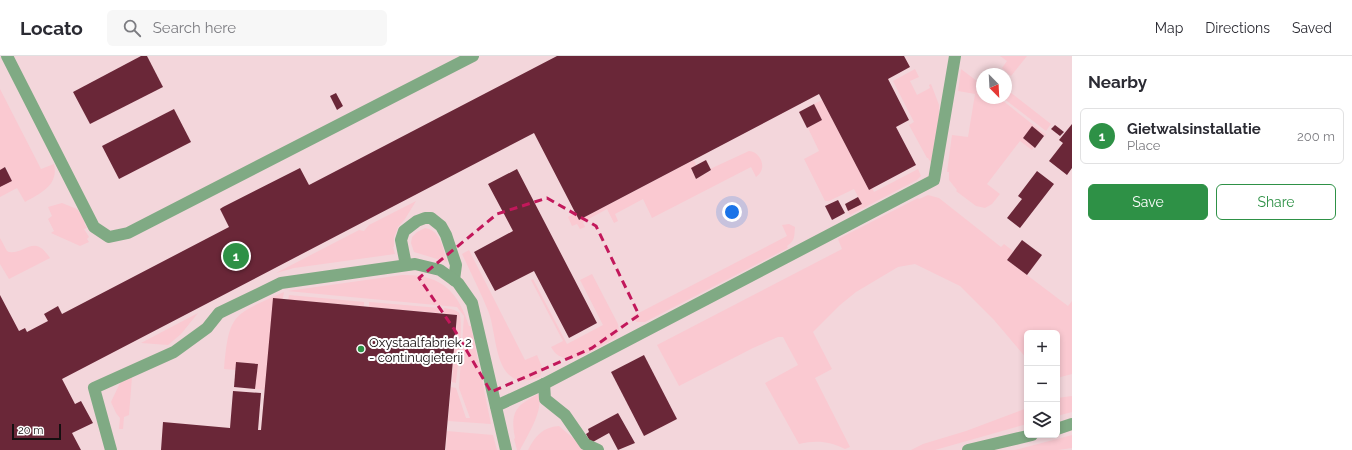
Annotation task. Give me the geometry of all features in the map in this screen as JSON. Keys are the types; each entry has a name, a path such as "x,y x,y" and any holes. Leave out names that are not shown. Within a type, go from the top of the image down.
{"lane":[{"path":"7,56 94,227 109,237 128,233 473,56"},
{"path":"496,406 544,384 934,180 955,56"},
{"path":"406,265 401,240 404,231 417,221 425,218 431,218 441,226 446,235 456,265 454,280"},
{"path":"111,450 94,388 174,352 207,328 219,313 281,283 415,264 440,270 458,283 472,302 506,450"},
{"path":"544,384 545,399 565,415 585,444 598,450"},
{"path":"1060,428 1072,424"},
{"path":"968,450 1024,437"}],"highlighted area":[{"path":"547,198 596,226 639,315 592,348 491,392 454,329 419,278 497,214"}],"shaded area":[{"path":"0,56 1072,56 1072,450 0,450"},
{"path":"1000,56 1027,56 1012,75 1012,68 1002,68 1007,61"},
{"path":"915,69 919,77 910,81 917,95 930,88 929,85 931,84 939,105 939,118 931,163 909,125 914,122 893,81"},
{"path":"961,69 976,80 976,104 1007,104 1046,135 1045,136 1032,127 1023,138 1034,147 1032,150 1020,141 987,184 1000,194 992,204 985,208 976,206 956,191 957,190 949,180 949,172 947,172 952,135 968,137 975,94 958,91"},
{"path":"0,89 41,169 54,164 54,178 51,183 43,192 25,202 17,188 0,197 0,187 12,181 6,167 0,170"},
{"path":"1012,94 1051,124 1046,131 1011,104"},
{"path":"822,100 869,190 872,188 874,192 918,169 921,176 917,180 850,215 848,211 862,204 854,189 829,201 825,201 804,159 819,151 808,128 822,120 814,104"},
{"path":"749,151 757,154 762,161 762,170 756,177 751,167 652,218 643,199 615,214 618,221 614,223 607,209 583,222 585,227 580,229 577,224 572,226 568,217 575,213 579,220 694,160 696,165 691,169 696,179 711,171 710,169"},
{"path":"928,195 939,198 1001,247 1004,244 1013,251 1007,260 1068,306 1072,301 1072,374 1060,377 1060,330 1024,330 1024,355 994,320 960,286 915,264 898,267 856,292 840,305 813,332 832,369 815,378 850,447 845,449 833,444 822,442 799,444 765,383 798,365 783,337 778,337 753,348 679,386 657,345 842,249 838,239 918,198 919,199"},
{"path":"416,201 405,219 398,227 394,238 393,247 395,254 294,268 276,273 359,230 364,231 369,225"},
{"path":"62,203 77,209 86,222 84,223 87,228 84,229 89,237 87,239 89,242 80,246 51,233 54,231 48,219 52,216 48,207"},
{"path":"789,224 795,227 794,237 792,242 787,246 788,248 645,322 637,322 631,317 787,236 782,225"},
{"path":"425,228 435,232 438,236 447,262 414,252 411,243 412,237 417,232"},
{"path":"0,238 9,252 15,252 30,246 34,246 39,247 50,258 9,279 0,264"},
{"path":"469,250 525,360 537,355 542,367 540,377 525,380 514,378 506,372 497,349 489,313 462,254"},
{"path":"592,274 618,324 619,331 615,338 591,352 573,358 564,358 557,354 551,347 563,341 531,280 533,279 567,344 603,325 580,280"},
{"path":"402,275 416,275 437,281 453,294 459,303 469,326 471,326 491,424 448,421 451,387 456,388 466,418 470,418 459,388 464,316 457,307 287,291"},
{"path":"284,292 265,390 255,389 257,364 237,362 236,370 224,369 228,336 237,318 244,311"},
{"path":"289,295 364,302 364,306 288,300"},
{"path":"369,302 440,308 439,313 369,307"},
{"path":"444,308 456,311 459,313 460,318 461,336 456,383 452,382 457,315 444,314"},
{"path":"198,313 181,334 168,345 141,343"},
{"path":"132,377 129,415 124,417 123,429 119,429 120,418 111,402 121,381"},
{"path":"538,394 540,400 537,415 520,450 517,450 514,439 514,415 516,410 524,402"},
{"path":"1072,396 1072,412 1060,415 1060,398"},
{"path":"1024,409 1024,425 935,450 911,450 923,444 966,431"},
{"path":"559,426 587,450 528,450 540,433 548,428"},
{"path":"447,431 493,435 497,450 446,450"},
{"path":"1072,435 1072,448 1058,450 1015,450"}],"building":[{"path":"141,56 147,56 163,87 90,124 73,92"},
{"path":"557,56 904,56 910,67 888,79 909,120 896,127 916,165 869,190 819,94 579,220 534,133 62,379 75,404 81,401 93,423 72,433 81,450 0,450 0,295 19,331 25,328 27,332 48,321 44,314 58,306 62,314 229,227 220,209 223,207 300,168 309,185"},
{"path":"336,93 343,106 337,110 330,96"},
{"path":"814,104 822,120 807,128 799,112"},
{"path":"174,109 191,142 119,179 102,146"},
{"path":"1072,124 1072,168 1067,175 1049,161 1063,143 1059,140"},
{"path":"1055,125 1064,132 1060,136 1051,129"},
{"path":"1032,126 1044,136 1035,148 1023,138"},
{"path":"706,160 711,170 696,179 691,168"},
{"path":"5,167 12,181 0,187 0,170"},
{"path":"517,169 597,323 569,338 534,271 495,291 474,252 513,231 488,184"},
{"path":"1037,171 1054,184 1020,228 1007,218 1022,199 1018,196"},
{"path":"858,197 862,204 848,211 845,204"},
{"path":"838,200 845,213 832,220 825,206"},
{"path":"1022,240 1042,255 1027,275 1007,260"},
{"name":"Oxystaalfabriek 2 - continugieterij","path":"273,298 457,315 445,450 161,450 163,422 230,428 233,391 261,393 258,430 261,430"},
{"path":"644,355 677,419 644,436 611,372"},
{"path":"236,362 258,364 255,389 234,387"},
{"path":"618,413 635,443 618,450 609,433 591,443 586,434 589,432 588,429"}],"place":[{"name":"Gietwalsinstallatie","path":"236,256"},
{"name":"Oxystaalfabriek 2 - continugieterij","path":"361,349"}]}
